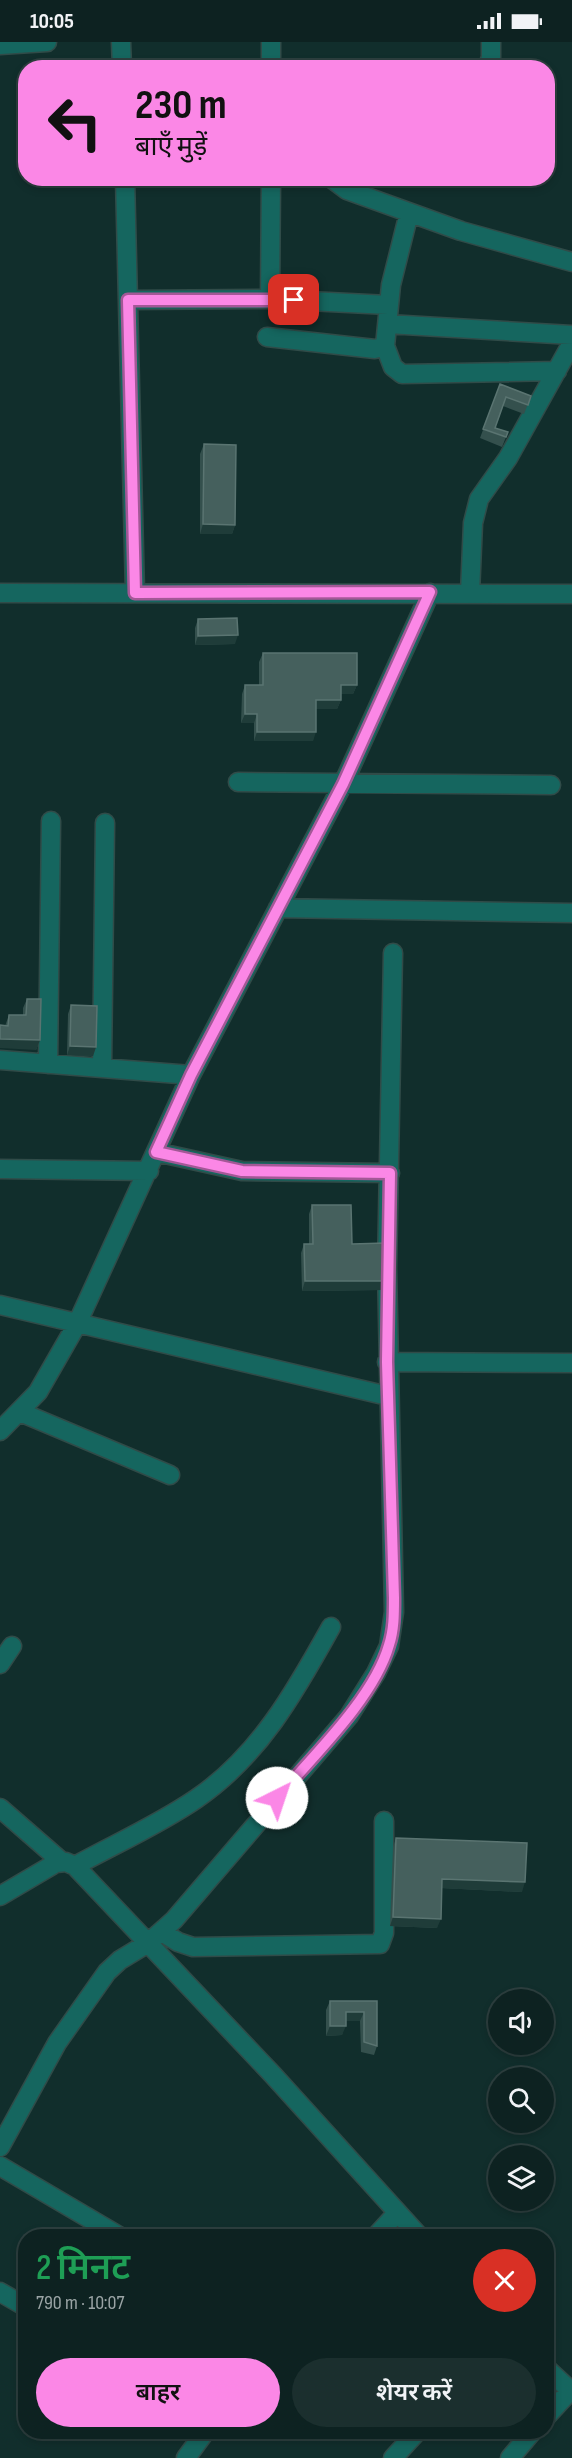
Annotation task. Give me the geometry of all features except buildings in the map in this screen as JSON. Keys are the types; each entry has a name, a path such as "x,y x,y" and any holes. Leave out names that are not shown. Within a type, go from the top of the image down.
{"street":[{"path":"0,45 47,42"},
{"path":"121,42 122,60"},
{"path":"271,42 271,60"},
{"path":"490,60 491,42"},
{"path":"125,186 135,593"},
{"path":"270,299 271,186"},
{"path":"342,186 347,190 460,231 572,262"},
{"path":"409,213 395,264 388,305 385,346 393,367 402,374 557,371"},
{"path":"128,300 270,299 388,305"},
{"path":"388,324 572,335"},
{"path":"267,337 375,349 385,346"},
{"path":"470,593 473,523 479,499 508,458 572,343"},
{"path":"0,1431 20,1412 51,1372 77,1324 191,1075 343,784 430,592"},
{"path":"0,593 572,594"},
{"path":"238,782 551,785"},
{"path":"48,1064 51,820"},
{"path":"102,1067 105,823"},
{"path":"278,908 572,913"},
{"path":"0,2147 57,2043 87,1997 120,1960 155,1938 349,1716 389,1647 394,1598 387,1362 393,953"},
{"path":"0,1060 191,1075"},
{"path":"156,1152 242,1171 390,1173"},
{"path":"0,1169 149,1171"},
{"path":"0,1305 388,1395"},
{"path":"387,1362 572,1363"},
{"path":"20,1412 170,1475"},
{"path":"0,1896 24,1880 68,1864 196,1799 241,1761 283,1710 331,1627"},
{"path":"0,1664 12,1646"},
{"path":"0,1808 155,1938 412,2229"},
{"path":"155,1938 193,1947 380,1944 384,1933 384,1821"},
{"path":"0,2166 108,2229"},
{"path":"382,2229 397,2213"},
{"path":"0,2292 18,2302"},
{"path":"554,2375 571,2391 554,2409"},
{"path":"186,2458 200,2439"},
{"path":"393,2458 411,2439"},
{"path":"510,2458 526,2439"}],"route":[{"path":"277,1798 349,1716 376,1673 389,1647 392,1631 394,1598 387,1338 390,1173 242,1171 156,1152 191,1075 343,784 430,592 135,593 128,300 294,300"}]}
